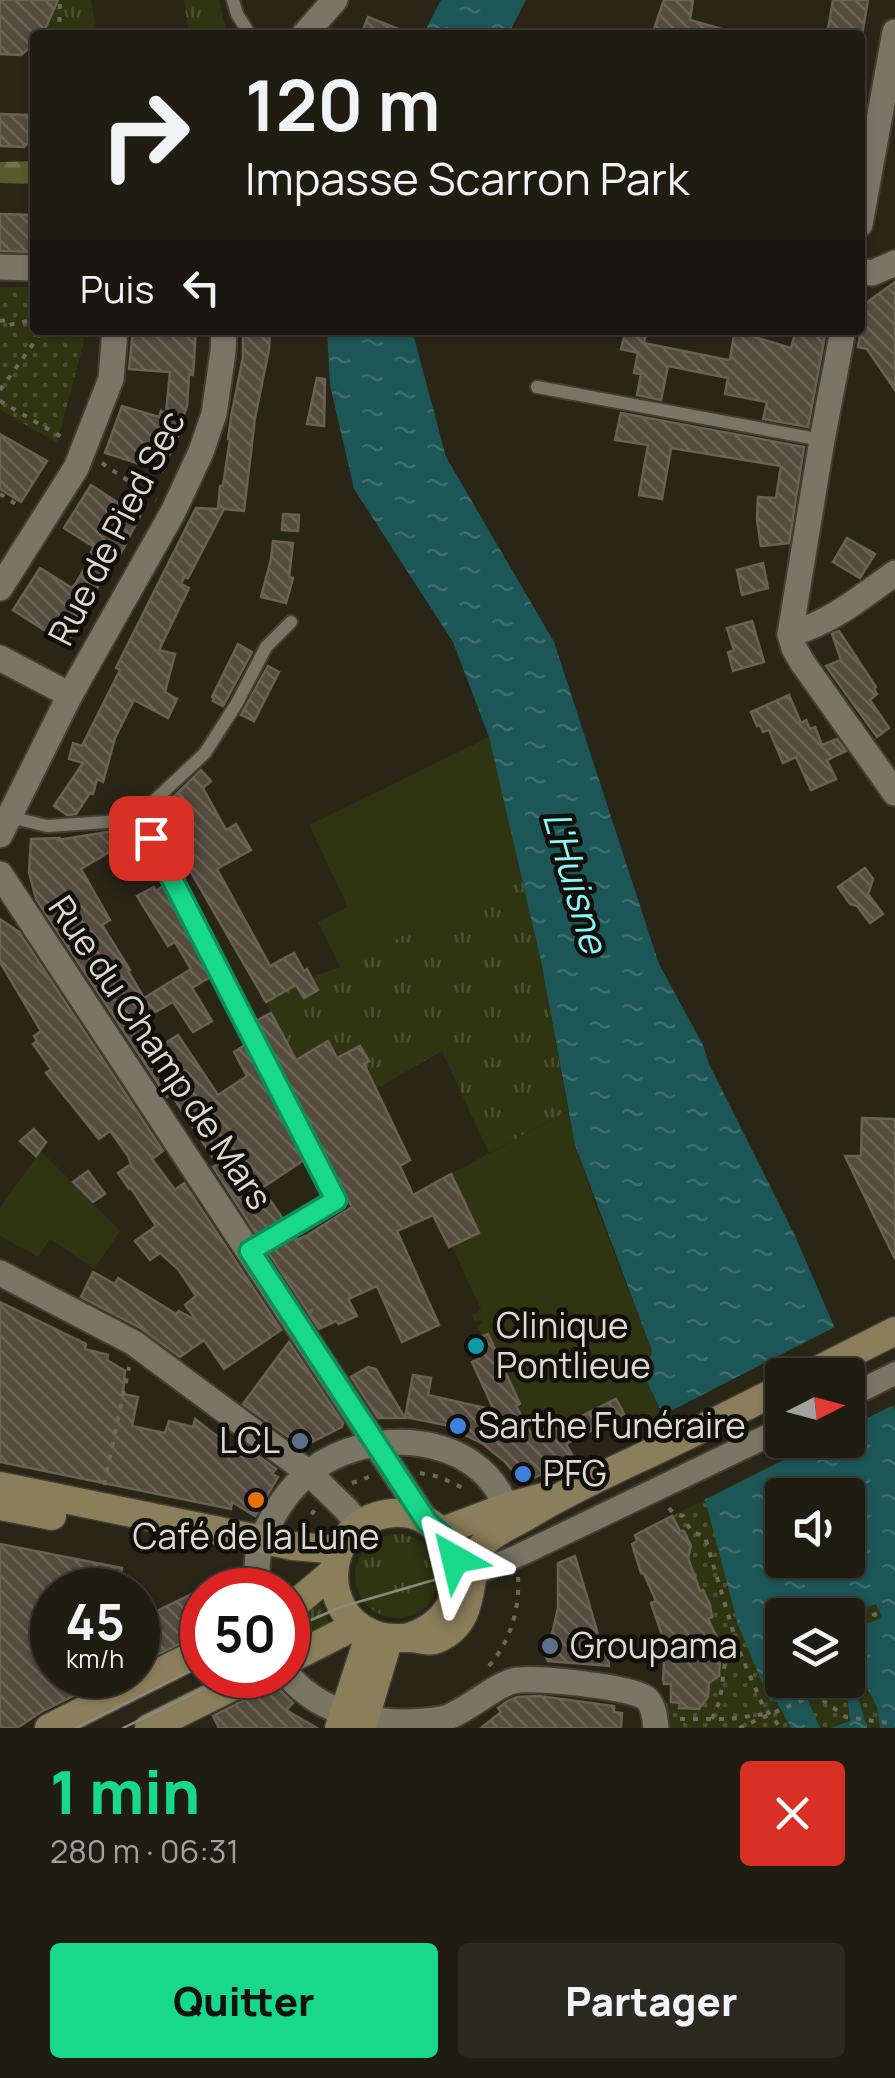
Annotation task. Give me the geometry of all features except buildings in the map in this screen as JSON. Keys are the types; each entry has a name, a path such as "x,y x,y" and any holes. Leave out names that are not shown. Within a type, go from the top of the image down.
{"main road":[{"path":"842,1358 882,1338"},
{"path":"454,1548 486,1542 572,1489 765,1396"},
{"path":"0,1486 260,1548"},
{"path":"454,1548 506,1507 572,1489"},
{"path":"0,1506 336,1561"},
{"path":"413,1516 454,1548 472,1589 465,1610 449,1632 434,1641 381,1634 347,1616 337,1598 336,1561 345,1538 358,1525 375,1517 413,1516"},
{"path":"310,1588 336,1561"},
{"path":"310,1654 381,1634"},
{"path":"352,1724 381,1634"},
{"path":"49,1728 180,1662"},
{"path":"148,1728 209,1698"}],"street":[{"path":"308,30 335,0"},
{"path":"865,197 895,32"},
{"path":"865,271 872,273 895,263"},
{"path":"0,267 30,268"},
{"path":"0,588 76,468 111,379 115,335"},
{"name":"Rue de Pied Sec","path":"5,826 70,695 201,452 214,414 224,335"},
{"path":"842,335 790,634 802,662 895,793"},
{"path":"790,634 811,628 843,610 895,574"},
{"path":"0,658 70,695"},
{"name":"Rue du Champ de Mars","path":"0,874 376,1444 454,1548"},
{"path":"0,1273 134,1343 309,1472 358,1525"},
{"path":"258,1568 260,1548 284,1498 309,1472 339,1454 376,1444 421,1444 469,1461 494,1482 506,1507"},
{"path":"310,1697 352,1724 392,1727 434,1722 476,1704 511,1681 533,1679 644,1696 650,1703 655,1724"}],"lane":[{"path":"233,0 247,30"},
{"path":"536,387 822,440"},
{"path":"5,826 107,822 139,816 205,753 266,647 291,622"},
{"path":"151,838 336,1200 250,1251"},
{"path":"865,1385 890,1376"},
{"path":"865,1392 890,1376"},
{"path":"454,1548 516,1562 765,1432"},
{"path":"454,1548 494,1560 765,1442"}],"path":[{"path":"59,30 60,0"},
{"path":"0,322 7,320 9,325 30,320"},
{"path":"0,390 39,335"},
{"path":"0,494 43,520"},
{"path":"99,1507 134,1343"},
{"path":"670,1508 682,1516 691,1532 705,1537 738,1648 762,1706 781,1728"},
{"path":"486,1669 512,1626 519,1592 516,1562"},
{"path":"865,1618 878,1613"},
{"path":"712,1719 720,1700 725,1662 738,1648"},
{"path":"729,1719 736,1728 807,1698"},
{"path":"817,1698 846,1717 895,1724"},
{"path":"655,1724 770,1714"},
{"path":"686,1720 688,1728"}],"green space":[{"path":"57,0 91,0 96,30 45,30"},
{"path":"184,0 219,0 226,30 188,30"},
{"path":"30,161 30,184 0,183 0,162"},
{"path":"0,287 30,287 30,335 84,335 57,443 0,410"},
{"path":"489,737 522,876 340,967 318,922 348,907 309,825"},
{"path":"522,876 568,1111 489,1153 442,1051 350,1104 336,1080 369,1061 360,1046 337,1058 328,1042 296,1060 266,1002"},
{"path":"568,1111 596,1205 652,1351 644,1376 663,1415 632,1430 617,1398 549,1432 546,1428 532,1435 507,1410 520,1404 489,1354 477,1326 483,1323 475,1322 472,1315 481,1310 452,1246 479,1232 451,1174"},
{"path":"41,1151 120,1231 94,1269 50,1239 38,1257 0,1236 0,1207"},
{"path":"895,1404 895,1728 656,1728 650,1703 680,1703 680,1708 719,1676 720,1660 712,1653 717,1638 708,1619 712,1617 710,1605 703,1590 695,1593 688,1558 691,1546 672,1516 787,1458 865,1458 865,1419"},
{"path":"397,1534 413,1537 427,1546 436,1560 436,1592 427,1606 413,1615 397,1618 381,1615 367,1606 358,1592 355,1576 358,1560 367,1546 381,1537"},
{"path":"315,1594 333,1630 311,1641 310,1639 310,1598"}],"water":[{"path":"441,0 526,0 511,30 426,30"},
{"name":"L'Huisne","path":"327,335 413,335 446,457 554,642 659,964 703,1045 795,1236 848,1358 765,1358 765,1458 865,1458 865,1392 885,1397 895,1409 895,1728 880,1728 877,1707 865,1684 865,1624 882,1618 876,1604 865,1608 865,1598 765,1598 765,1689 738,1625 706,1503 644,1376 652,1351 575,1145 541,961 489,737 453,642 354,489 330,385"},
{"name":"L'Huisne","path":"769,1698 807,1698 820,1728 791,1728 777,1702"},
{"name":"L'Huisne","path":"847,1698 858,1698 867,1728 831,1728 850,1721"}],"pier":[{"path":"839,1325 853,1358 774,1358"},
{"path":"765,1363 765,1458 787,1458 700,1502 659,1417"},
{"path":"865,1385 887,1393 895,1404 865,1419"}],"tram line":[{"path":"310,1620 341,1607 494,1560"},
{"path":"76,1728 180,1676"},
{"path":"123,1728 185,1698"}],"place":[{"name":"Clinique Pontlieue","path":"476,1346"},
{"name":"Sarthe Funéraire","path":"458,1426"},
{"name":"LCL","path":"300,1441"},
{"name":"PFG","path":"523,1474"},
{"name":"Café de la Lune","path":"256,1500"},
{"name":"Groupama","path":"550,1646"}],"route":[{"path":"151,838 336,1200 250,1251 427,1522 447,1541 455,1559"}]}
